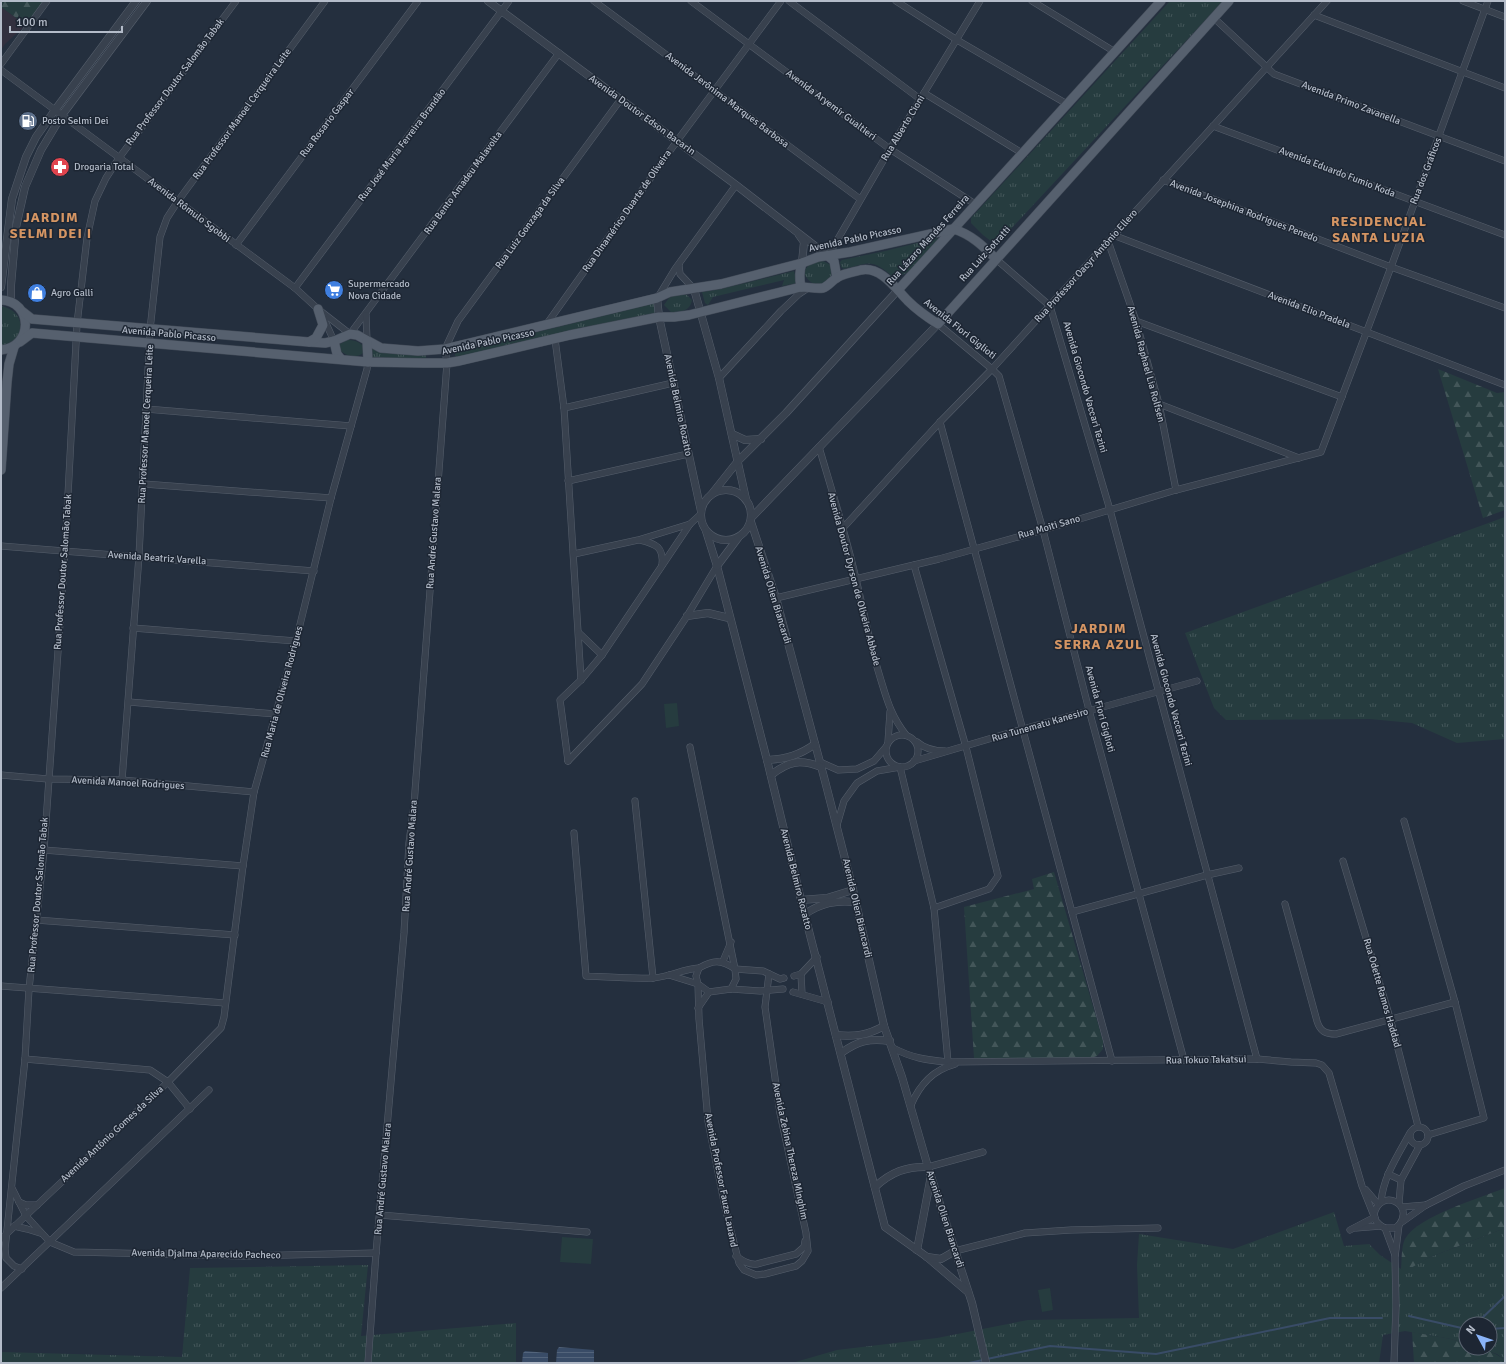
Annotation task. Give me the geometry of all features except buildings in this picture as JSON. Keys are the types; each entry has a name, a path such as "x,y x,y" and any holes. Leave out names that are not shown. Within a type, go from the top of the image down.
{"main road":[{"name":"Rua Lázaro Mendes Ferreira","path":"898,290 1160,1"},
{"name":"Rua Luiz Sotratti","path":"938,324 1229,1"},
{"path":"953,229 971,237 996,259"},
{"name":"Avenida Pablo Picasso","path":"11,302 18,306 32,319 77,324 325,343 350,334 357,335 381,348 418,351 445,349 546,326 657,298 670,292 694,289 802,264 810,259 953,229"},
{"path":"828,256 834,261 837,278"},
{"path":"802,264 799,271 799,279 805,287"},
{"name":"Avenida Pablo Picasso","path":"1,350 10,350 32,334 368,362 447,363 570,335 659,317 674,317 701,312 805,287 824,288 837,278 848,273 864,270 870,270 881,275 898,290"},
{"name":"Avenida Fiori Giglioti","path":"898,290 926,317 938,324"},
{"path":"1,300 11,302"},
{"path":"308,342 316,338 323,325 318,309"},
{"path":"1,470 8,370 17,345 24,335 26,328 26,320 23,312"},
{"path":"334,341 337,354 341,359"},
{"path":"366,341 368,362"}],"street":[{"path":"1,64 47,1"},
{"path":"1,287 12,199 18,176 36,137 136,1"},
{"path":"11,302 16,227 25,187 41,150 62,115 147,1"},
{"name":"Rua Professor Doutor Salomão Tabak","path":"22,1269 14,1266 6,1258 5,1249 25,1059 29,989 44,850 65,552 77,324 87,238 95,201 106,178 119,158 236,1"},
{"name":"Rua Professor Manoel Cerqueira Leite","path":"122,780 144,484 149,344 160,237 167,218 178,201 325,1"},
{"name":"Rua Rosario Gaspar","path":"236,245 418,1"},
{"name":"Avenida Doutor Edson Bacarin","path":"488,1 677,140 828,256"},
{"name":"Rua José Maria Ferreira Brandão","path":"295,288 509,1"},
{"name":"Avenida Jerônima Marques Barbosa","path":"594,1 860,199"},
{"name":"Avenida Aryemir Gualtieri","path":"691,1 890,149 975,204"},
{"name":"Rua Dinamérico Duarte de Oliveira","path":"546,326 677,140 781,1"},
{"path":"789,1 920,99"},
{"path":"896,1 957,40 1067,104"},
{"name":"Rua Alberto Cioni","path":"828,256 860,199 980,1"},
{"path":"1032,1 1114,52"},
{"name":"Rua Professor Oacyr Antônio Ellero","path":"843,528 940,422 992,369 1050,306 1327,1"},
{"path":"1463,1 1505,18"},
{"name":"Rua dos Gráficos","path":"1321,452 1391,268 1488,1"},
{"path":"1314,15 1505,88"},
{"name":"Avenida Primo Zavanella","path":"1214,18 1274,74 1505,161"},
{"name":"Rua Bento Amadeu Malavolta","path":"350,334 559,53"},
{"name":"Avenida Rômulo Sgobbi","path":"1,70 295,288 318,309 350,334"},
{"path":"924,93 1022,153"},
{"name":"Rua Luiz Gonzaga da Silva","path":"445,349 458,321 620,99"},
{"name":"Avenida Eduardo Fumio Koda","path":"1213,126 1505,236"},
{"name":"Avenida Josephina Rodrigues Penedo","path":"1163,180 1391,268 1505,308"},
{"path":"657,298 736,185"},
{"path":"796,230 804,242 802,264"},
{"name":"Avenida Elio Pradela","path":"1113,235 1505,384"},
{"name":"Avenida Raphael Lia Rolfsen","path":"1108,241 1136,320 1159,404 1176,490"},
{"path":"996,259 1050,306"},
{"path":"679,265 680,274 694,289 701,312 719,378 746,499"},
{"path":"719,378 805,287"},
{"name":"Rua Lázaro Mendes Ferreira","path":"711,495 738,461 761,439 898,290"},
{"name":"Avenida Belmiro Rozatto","path":"657,298 659,317 701,513"},
{"name":"Avenida Giocondo Vaccari Tezini","path":"1050,306 1110,510 1257,1059"},
{"name":"Avenida Rômulo Sgobbi","path":"318,309 327,324 334,341"},
{"path":"366,313 366,341"},
{"path":"1136,320 1342,397"},
{"name":"Avenida Fiori Giglioti","path":"938,324 999,376 1043,530 1089,710 1184,1060"},
{"name":"Rua Luiz Sotratti","path":"752,519 819,447 938,324"},
{"path":"555,339 564,408 581,680"},
{"name":"Rua André Gustavo Malara","path":"368,1363 376,1253 404,933 409,843 414,805 447,363 445,349"},
{"name":"Rua Maria de Oliveira Rodrigues","path":"221,1028 224,1017 254,792 296,641 331,498 368,362"},
{"path":"564,408 673,383"},
{"path":"1159,404 1299,458"},
{"path":"146,409 351,426"},
{"path":"940,422 1112,1061"},
{"path":"732,434 745,440 761,439"},
{"name":"Avenida Doutor Dyrson de Oliveira Abbade","path":"819,447 843,528 870,644 890,710 897,724 906,735"},
{"name":"Rua Moiti Sano","path":"776,598 914,565 1043,530 1176,490 1321,452"},
{"path":"568,481 688,454"},
{"path":"144,484 331,498"},
{"path":"701,513 690,524 602,655 581,680 560,700 568,761 642,684 687,616 717,566 738,538 746,531 752,519 751,507 746,499 736,491 729,490 723,490 711,495 703,505 701,513 701,520 706,531 715,538 721,540 726,541 738,538"},
{"name":"Avenida Olien Biancardi","path":"752,519 776,598 837,825 884,1026 911,1105 928,1167 965,1280 986,1363"},
{"path":"574,554 638,540 690,524"},
{"name":"Avenida Belmiro Rozatto","path":"706,531 717,566 729,618 771,775 801,900 817,957 885,1227"},
{"path":"638,540 656,545 661,550 663,555 662,566"},
{"name":"Avenida Beatriz Varella","path":"1,546 314,571"},
{"path":"914,565 966,747 998,876 989,890 934,908"},
{"path":"687,616 708,613 729,618"},
{"path":"133,628 296,641"},
{"path":"579,633 602,655"},
{"name":"Rua Tunematu Kanesiro","path":"914,761 953,751 1089,710 1197,681"},
{"path":"129,702 276,714"},
{"name":"Avenida Doutor Dyrson de Oliveira Abbade","path":"887,745 890,710"},
{"path":"771,775 782,766 795,762 808,762 838,770 857,769 874,761 896,736 906,735 915,741 918,751 914,761 905,767 877,771 857,783 844,801 837,825"},
{"name":"Rua Tunematu Kanesiro","path":"915,741 922,747 937,751 953,751"},
{"path":"767,760 780,760 793,757 804,752 815,744"},
{"path":"887,745 887,757 890,762 900,767 934,908 948,1062"},
{"path":"690,747 735,969 736,979 731,989"},
{"name":"Avenida Manoel Rodrigues","path":"1,775 48,779 122,780 254,792"},
{"path":"635,801 653,978"},
{"path":"1404,821 1455,1002 1484,1118 1428,1135"},
{"path":"574,833 586,976 653,978 687,969 699,968 707,963 723,962 735,969 763,971 780,979 784,978"},
{"path":"44,850 243,866"},
{"name":"Rua Odette Ramos Haddad","path":"1343,861 1390,1018 1418,1126"},
{"path":"1072,912 1207,875 1239,868"},
{"path":"801,900 827,898 853,890"},
{"path":"805,914 816,907 829,902 856,902"},
{"path":"1285,904 1317,1021 1323,1032 1336,1034 1390,1018 1455,1002"},
{"path":"36,920 235,934"},
{"path":"723,962 730,942"},
{"path":"794,976 801,974 817,957"},
{"path":"698,984 696,976 699,968"},
{"name":"Avenida Zebina Thereza Minghim","path":"736,1256 744,1270 756,1275 796,1266 802,1261 808,1251 806,1233 780,1113 765,1007 769,974"},
{"path":"801,974 802,994"},
{"path":"669,975 698,984 709,992 731,989 760,992 783,989"},
{"name":"Avenida Professor Fauze Lauand","path":"698,984 698,1008 708,1121 736,1256"},
{"path":"1,986 225,1003"},
{"path":"698,1008 709,992"},
{"path":"793,992 828,1002"},
{"path":"836,1036 861,1036 884,1026"},
{"name":"Avenida Antônio Gomes da Silva","path":"1,1239 168,1082 221,1028"},
{"path":"841,1053 852,1045 864,1041 877,1039 891,1045"},
{"name":"Rua Tokuo Takatsui","path":"891,1045 908,1056 921,1060 948,1062 1257,1059 1316,1063 1326,1069 1329,1073 1362,1186 1374,1216"},
{"path":"25,1059 150,1070 168,1082 190,1109"},
{"name":"Rua Tokuo Takatsui","path":"911,1105 922,1085 930,1077 939,1070 961,1062"},
{"path":"1,1288 209,1090"},
{"path":"1393,1362 1396,1306 1396,1257 1400,1224 1404,1215 1400,1205 1401,1180 1420,1145 1426,1142 1428,1135 1425,1129 1418,1126 1410,1133 1388,1174 1374,1216 1352,1229 1383,1227 1395,1228 1400,1224 1426,1205 1464,1186 1505,1170"},
{"path":"1410,1133 1410,1141 1416,1145 1420,1145"},
{"path":"875,1187 884,1179 899,1170 916,1166 928,1167 983,1152"},
{"path":"1388,1174 1401,1180"},
{"path":"917,1250 931,1176"},
{"path":"1362,1186 1379,1203"},
{"path":"12,1187 26,1216"},
{"path":"1379,1203 1390,1200 1400,1205 1426,1205"},
{"path":"19,1202 26,1205 37,1205"},
{"path":"380,1215 587,1232"},
{"name":"Avenida Djalma Aparecido Pacheco","path":"26,1216 50,1242 74,1252 244,1256 376,1253"},
{"path":"1374,1216 1383,1227 1396,1257"},
{"name":"Avenida Djalma Aparecido Pacheco","path":"14,1226 42,1234"},
{"name":"Avenida Olien Biancardi","path":"885,1227 927,1257 968,1292"},
{"path":"927,1257 941,1259 955,1251 1025,1233 1072,1230 1158,1228"},
{"path":"736,1256 744,1262 752,1264 796,1254 804,1246 806,1233"}],"shaded area":[{"path":"1,7 26,25 5,44 1,50"}],"green space":[{"path":"1,1 45,1 26,25 1,7"},
{"path":"1170,1 1223,1 996,245 971,223 971,218"},
{"path":"937,238 938,240 912,269 899,276 893,277 880,267 870,264 844,269 841,267 840,262 842,260"},
{"path":"821,260 833,266 834,273 823,284 819,285 812,283 804,274 808,266"},
{"path":"794,271 797,283 782,286 784,280 713,297 708,305 705,303 702,292 721,289"},
{"path":"677,294 687,295 692,300 691,304 687,309 678,312 671,312 664,305 669,298"},
{"path":"655,303 656,313 457,357 455,356 456,352"},
{"path":"1,306 10,309 16,314 20,326 16,338 10,343 1,346"},
{"path":"347,340 360,343 364,347 363,353 358,356 354,356 342,352 340,350 340,344"},
{"path":"372,349 378,351 426,355 426,358 409,359 372,357"},
{"path":"1438,369 1497,393 1505,392 1505,510 1483,518"},
{"path":"1505,517 1505,739 1457,743 1412,723 1370,719 1226,720 1214,708 1185,633"},
{"path":"677,703 679,726 666,728 664,704"},
{"path":"1054,872 1103,1041 1103,1049 1097,1056 1091,1058 974,1058 964,907 1034,889 1032,879"},
{"path":"1505,1188 1505,1228 1428,1258 1404,1272 1401,1269 1404,1242 1412,1231 1436,1215"},
{"path":"1334,1212 1344,1246 1369,1244 1380,1255 1404,1271 1428,1258 1505,1228 1505,1360 1498,1355 1498,1316 1458,1316 1458,1341 1405,1331 1383,1335 1379,1363 792,1363 837,1350 937,1338 1028,1320 1139,1318 1137,1265 1139,1234 1233,1249"},
{"path":"562,1237 593,1239 591,1264 560,1262"},
{"path":"368,1265 361,1336 516,1323 516,1363 1,1363 1,1352 182,1357 190,1268"},
{"path":"1050,1288 1053,1310 1042,1312 1038,1290"},
{"path":"1412,1332 1458,1341 1458,1356 1498,1356 1505,1360 1505,1363 1414,1363"}],"water":[{"path":"559,1347 594,1350 594,1363 556,1363 557,1350"},
{"path":"525,1351 548,1353 548,1363 522,1363 523,1353"}],"waterway":[{"path":"1484,1316 1505,1296"},
{"path":"1409,1316 1458,1327"},
{"path":"987,1359 1050,1346 1156,1354 1330,1318 1382,1318"},
{"path":"1498,1328 1505,1328"},
{"path":"969,1363 983,1360"}],"place":[{"name":"Posto Selmi Dei","path":"28,121"},
{"name":"Drogaria Total","path":"60,167"},
{"name":"Supermercado Nova Cidade","path":"334,290"},
{"name":"Agro Galli","path":"37,293"}],"district":[{"name":"JARDIM SELMI DEI I","path":"51,226"},
{"name":"RESIDENCIAL SANTA LUZIA","path":"1379,230"},
{"name":"JARDIM SERRA AZUL","path":"1099,636"}]}
